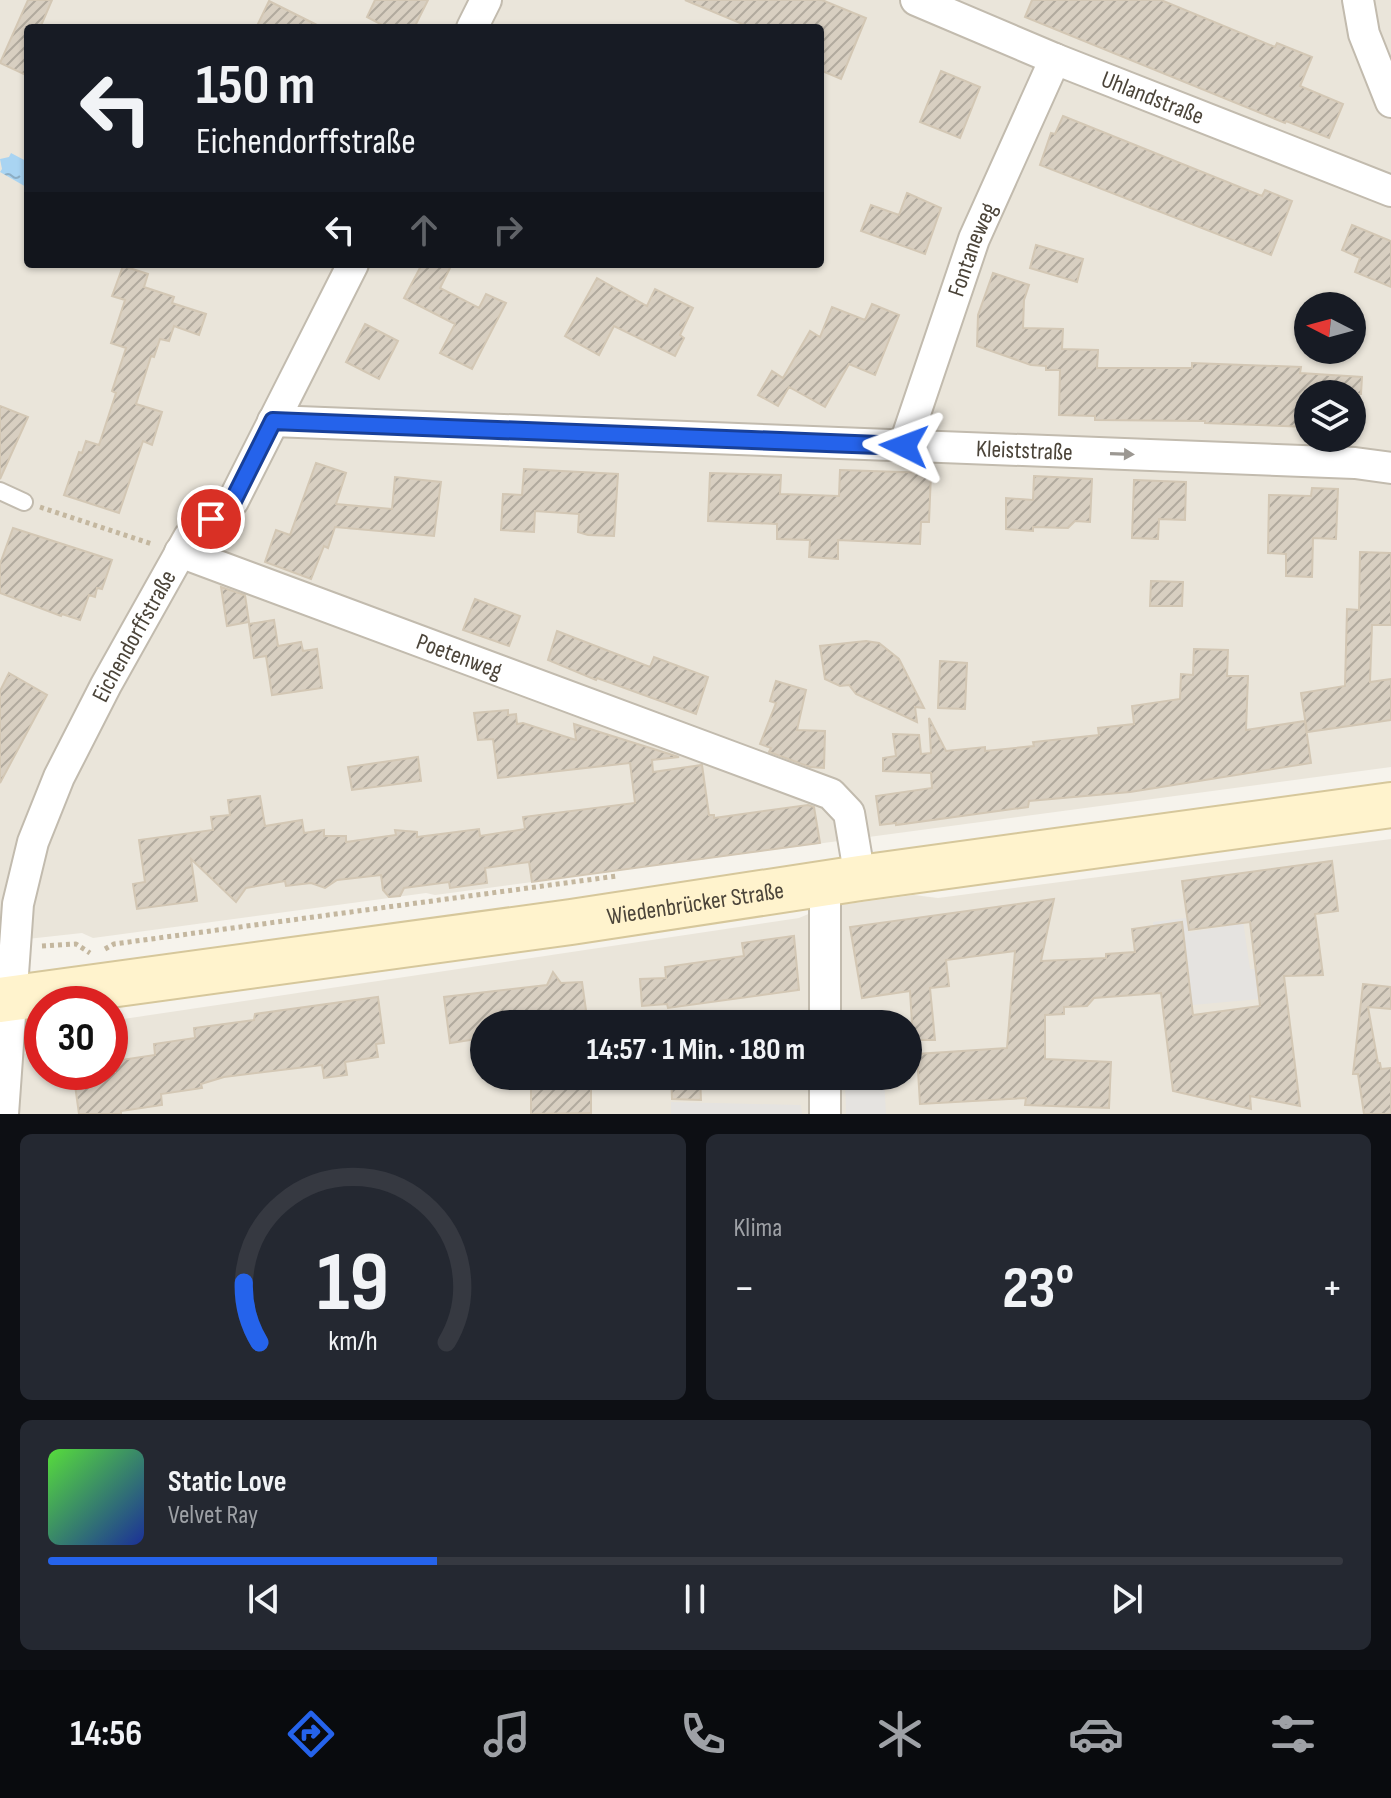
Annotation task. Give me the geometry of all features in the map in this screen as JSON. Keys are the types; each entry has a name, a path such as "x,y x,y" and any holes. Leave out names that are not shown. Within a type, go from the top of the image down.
{"street":[{"path":"474,24 486,0"},
{"name":"Uhlandstraße","path":"916,0 1055,59 1391,191"},
{"path":"1358,0 1364,34 1391,102"},
{"name":"Fontaneweg","path":"904,446 974,239 1055,59"},
{"name":"Eichendorffstraße","path":"3,1114 6,999 18,904 33,842 59,777 189,537 233,501 351,268"},
{"name":"Kleiststraße","path":"273,421 1355,463 1391,468"},
{"name":"Poetenweg","path":"180,552 831,794 849,813 827,1010"},
{"name":"Wiedenbrücker Straße","path":"6,999 1391,805"},
{"path":"825,1090 825,1114"}],"lane":[{"path":"0,491 24,502"}],"path":[{"path":"24,502 180,552"}],"shaded area":[{"path":"0,0 1391,0 1391,767 93,938 82,933 0,942"},
{"path":"1391,839 1391,1114 0,1114 8,1053 24,1053 24,1090 128,1090 128,1018 799,918 825,907 914,895 938,898"},
{"path":"1242,915 1250,969 1256,969 1260,999 1192,1005 1188,968 1158,971 1153,922 1186,918 1189,932 1229,926 1228,917"},
{"path":"845,1090 885,1090 886,1114 846,1114"},
{"path":"671,1102 801,1105 802,1114 671,1114"}],"water":[{"path":"11,153 24,160 24,186 0,172 0,159 9,157"}],"building":[{"path":"28,0 52,0 42,24 24,24 24,74 0,63"},
{"path":"375,0 428,0 416,24 380,24 367,17"},
{"path":"685,0 822,0 866,18 841,79 824,72 824,24 742,24"},
{"path":"1032,0 1161,0 1275,47 1277,43 1312,57 1300,86 1343,104 1329,138 1025,17"},
{"path":"269,1 315,24 258,24"},
{"path":"941,71 980,87 960,138 920,122"},
{"path":"1063,116 1262,196 1265,190 1292,201 1271,255 1040,165 1051,133 1055,134"},
{"path":"907,193 941,208 925,254 861,231 871,205 899,215"},
{"path":"1352,225 1391,241 1391,287 1355,272 1360,258 1342,250"},
{"path":"1036,245 1083,259 1077,282 1030,268"},
{"path":"122,268 129,268 148,274 144,287 174,297 172,303 206,314 199,335 174,326 169,341 160,339 154,357 151,356 136,404 162,412 152,445 143,441 119,513 64,495 86,441 99,445 116,393 112,391 126,348 111,343 125,300 112,296"},
{"path":"420,268 450,268 440,288 479,308 486,294 506,303 472,369 440,353 455,324 404,298"},
{"path":"993,273 1029,285 1024,300 1023,328 1063,329 1062,349 1098,350 1097,368 1192,368 1192,363 1301,367 1300,373 1362,377 1362,380 1294,380 1294,426 1205,421 1095,420 1095,416 1059,415 1060,370 1046,370 1046,366 1031,365 977,346 978,315"},
{"path":"597,278 647,306 655,289 693,308 680,335 684,338 675,356 614,326 599,355 565,336"},
{"path":"872,304 899,315 875,375 849,364 825,407 789,387 778,406 758,395 772,371 783,378 810,331 820,337 832,307 865,320"},
{"path":"365,324 398,341 379,379 346,362"},
{"path":"0,406 28,417 0,479"},
{"path":"316,463 346,473 336,504 392,509 395,477 441,482 434,536 335,527 328,548 324,546 311,579 265,562 276,530 290,535"},
{"path":"524,469 618,474 614,536 578,532 579,514 535,511 534,532 501,530 503,494 522,495"},
{"path":"840,470 931,473 929,522 921,522 920,544 838,540 838,559 809,557 810,540 777,539 777,524 708,521 710,473 781,475 780,494 839,496"},
{"path":"1034,476 1092,479 1090,522 1075,521 1068,528 1033,527 1033,531 1006,529 1006,498 1033,500"},
{"path":"1134,480 1186,482 1185,520 1159,519 1158,539 1132,538"},
{"path":"1312,488 1338,489 1336,539 1313,538 1312,577 1286,576 1286,554 1268,553 1269,495 1311,496"},
{"path":"13,528 112,560 102,589 97,588 95,597 89,595 80,620 0,593 0,564"},
{"path":"1360,552 1391,553 1391,625 1372,625 1370,682 1391,679 1391,720 1307,732 1301,693 1345,686 1347,609 1359,610"},
{"path":"1151,581 1183,582 1182,606 1150,606"},
{"path":"221,587 245,595 249,622 227,626"},
{"path":"475,599 520,616 509,646 463,630"},
{"path":"274,620 278,646 301,642 303,651 317,649 322,688 272,695 266,656 254,658 249,624"},
{"path":"557,631 650,667 654,657 708,677 696,714 548,660"},
{"path":"866,641 879,643 899,659 924,708 915,707 917,722 856,694 849,685 840,686 825,679 820,646"},
{"path":"1194,649 1228,650 1227,676 1248,676 1246,730 1305,721 1311,763 1130,792 1029,801 1028,807 880,825 876,796 932,788 931,773 883,771 883,758 896,756 893,734 919,735 921,754 931,753 929,718 946,751 1034,746 1033,742 1099,735 1098,728 1134,724 1132,706 1180,699 1181,674 1193,675"},
{"path":"940,661 967,663 965,709 938,708"},
{"path":"9,673 47,695 0,783 0,691"},
{"path":"776,681 806,690 797,730 825,731 824,768 810,767 769,752 771,748 760,744 776,703 770,701"},
{"path":"508,710 508,715 516,714 517,724 523,723 576,740 574,724 679,757 652,760 653,772 702,765 709,815 714,815 714,818 808,805 814,807 820,843 532,882 529,862 485,868 487,883 450,888 449,882 404,888 400,896 389,897 383,890 381,875 337,880 325,888 311,883 286,886 285,881 246,888 236,902 191,859 197,901 137,909 133,884 145,882 139,840 213,830 211,817 230,815 228,800 260,796 265,826 302,820 304,833 324,830 324,836 346,836 346,842 396,835 395,830 417,832 417,837 479,829 480,836 525,829 523,817 635,803 630,763 498,778 493,739 478,740 474,713"},
{"path":"418,757 421,781 352,790 348,767"},
{"path":"1332,861 1338,911 1315,914 1323,975 1284,976 1300,1106 1250,1096 1251,1109 1173,1091 1161,993 1094,998 1087,1006 1064,1007 1064,1014 1045,1015 1045,1059 1111,1062 1109,1108 1025,1105 1026,1098 920,1104 922,1054 1007,1048 1015,951 946,960 949,986 930,988 935,1040 922,1040 922,1010 911,1010 910,991 862,998 850,927 1054,899 1041,961 1106,958 1106,954 1135,952 1132,929 1182,922 1193,1015 1260,1006 1250,922 1189,930 1182,881"},
{"path":"794,936 799,990 668,1008 667,1004 642,1006 640,979 666,978 665,967 744,956 742,943"},
{"path":"553,972 561,983 582,982 586,1010 470,1010 470,1040 450,1043 444,997 547,985"},
{"path":"1363,984 1391,987 1391,1009 1368,1007 1378,1063 1381,1069 1391,1068 1391,1114 1364,1114 1358,1074 1353,1074"},
{"path":"378,997 384,1043 376,1044 378,1057 345,1062 347,1075 324,1078 322,1065 224,1077 201,1084 202,1088 161,1094 162,1105 121,1111 121,1114 79,1114 76,1090 128,1090 128,1059 155,1055 154,1044 195,1038 194,1028 254,1020 255,1014"},
{"path":"531,1090 591,1090 591,1113 531,1114"},
{"path":"672,1090 701,1090 701,1100 672,1099"}],"route":[{"path":"211,519 233,501 273,421 904,446"}]}
